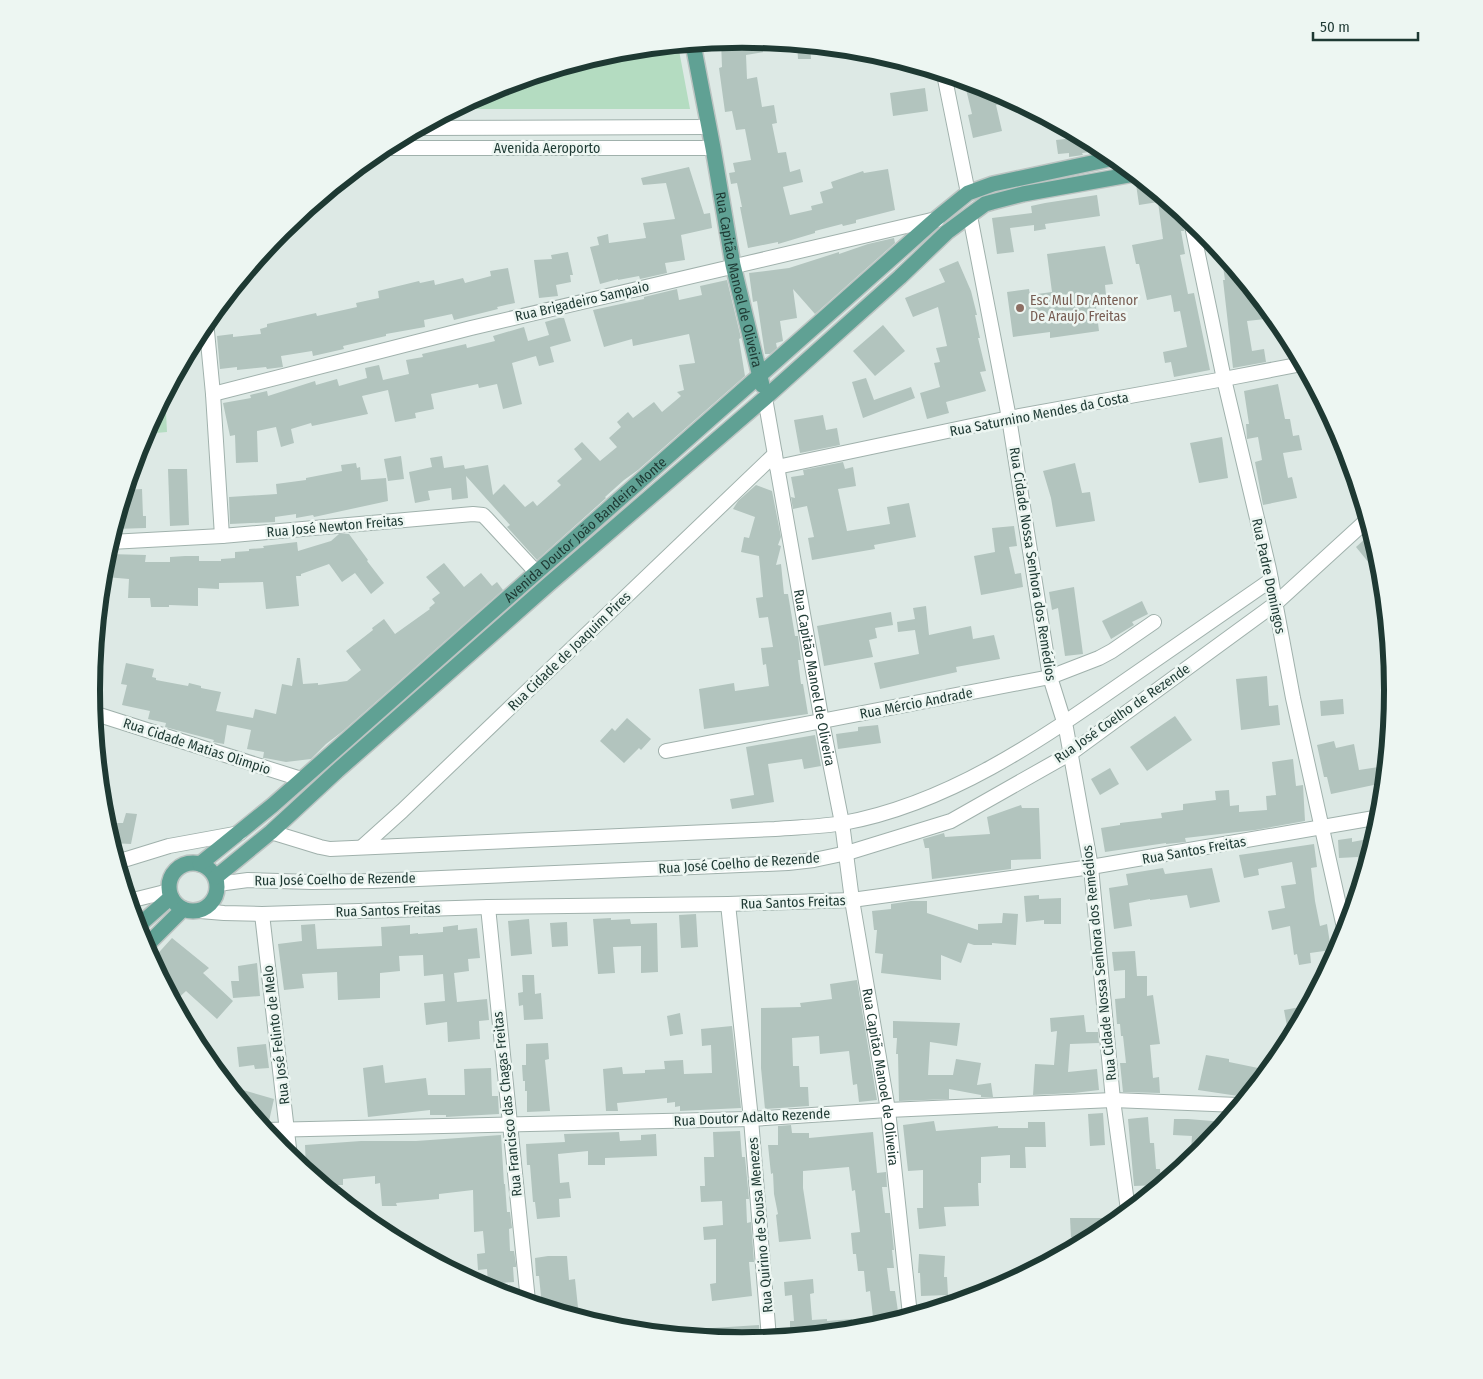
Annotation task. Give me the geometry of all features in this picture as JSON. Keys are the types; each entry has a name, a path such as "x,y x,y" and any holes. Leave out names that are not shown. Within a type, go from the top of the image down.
{"main road":[{"name":"Rua Capitão Manoel de Oliveira","path":"694,50 733,265 765,398"},
{"name":"Avenida Doutor João Bandeira Monte","path":"200,864 240,833 936,219 968,193 993,184 1104,160"},
{"name":"Avenida Doutor João Bandeira Monte","path":"217,880 344,765 765,398 900,277 947,232 985,204 1023,194 1126,176"},
{"path":"1018,178 1023,194"},
{"path":"885,264 900,277"},
{"path":"186,864 200,864 207,867 217,880 216,897 207,908 200,911 194,912 183,909 175,903 170,894 171,877 180,867 186,864"},
{"path":"143,921 170,894"},
{"path":"151,941 183,909"}],"street":[{"path":"945,81 968,193"},
{"name":"Avenida Aeroporto","path":"431,128 708,127"},
{"name":"Avenida Aeroporto","path":"398,148 713,148"},
{"name":"Rua Cidade Nossa Senhora dos Remédios","path":"970,216 1009,418 1050,677 1065,723 1091,867 1113,1100 1127,1203"},
{"path":"936,219 947,232"},
{"name":"Rua Brigadeiro Sampaio","path":"213,394 471,328 733,265 936,219"},
{"name":"Rua Padre Domingos","path":"1195,236 1224,380 1271,580 1293,698 1342,917"},
{"path":"207,334 222,536"},
{"name":"Rua Saturnino Mendes da Costa","path":"776,460 1224,380 1295,365"},
{"name":"Rua Capitão Manoel de Oliveira","path":"765,398 822,722 842,823 852,900 888,1110 909,1310"},
{"name":"Rua Cidade de Joaquim Pires","path":"362,847 776,460"},
{"name":"Rua José Newton Freitas","path":"117,542 222,536 473,514 483,515 536,572"},
{"name":"Rua José Coelho de Rezende","path":"217,880 312,882 788,863 847,853 951,821 1071,753 1274,604 1362,524"},
{"name":"Rua José Coelho de Rezende","path":"271,832 320,848 330,849 765,829 842,823 888,811 948,789 977,775 1065,723 1271,580"},
{"name":"Rua Mércio Andrade","path":"666,751 1050,677 1106,654 1154,622"},
{"name":"Rua Cidade Matias Olimpio","path":"101,715 301,779"},
{"name":"Rua Santos Freitas","path":"200,911 262,914 488,906 728,904 852,900 1091,867 1370,819"},
{"path":"122,860 169,846 240,833"},
{"path":"135,900 170,894"},
{"name":"Rua Quirino de Sousa Menezes","path":"728,904 751,1119 768,1331"},
{"name":"Rua Francisco das Chagas Freitas","path":"488,906 527,1294"},
{"name":"Rua José Felinto de Melo","path":"262,914 289,1144"},
{"name":"Rua Doutor Adalto Rezende","path":"275,1130 751,1119 888,1110 1113,1100 1231,1105"}],"green space":[{"path":"679,51 690,109 469,109 496,96 575,69 616,60"},
{"path":"166,407 167,432 153,433"}],"building":[{"path":"721,48 776,49 746,55 747,79 757,77 762,107 774,105 777,123 772,124 778,153 786,152 790,172 800,169 803,182 783,187 790,215 812,210 811,206 823,203 820,192 833,188 831,182 863,171 864,173 888,169 895,210 856,220 856,223 843,226 842,224 815,231 815,233 778,244 778,242 748,248 737,183 731,184 729,173 735,172 733,163 751,160 745,129 736,130 732,111 725,112 719,68 722,67"},
{"path":"797,50 810,52 811,59 798,59"},
{"path":"925,88 928,111 893,116 890,93"},
{"path":"966,88 1003,103 996,105 1002,131 973,138 968,115 972,114"},
{"path":"1070,138 1091,152 1069,157 1069,153 1058,154 1056,140"},
{"path":"689,167 704,214 710,213 712,228 681,235 685,260 665,263 667,273 640,279 639,276 618,279 600,284 590,247 599,245 597,237 608,234 609,243 646,238 643,223 675,219 666,183 643,185 641,178"},
{"path":"1136,184 1165,207 1183,225 1184,231 1181,231 1185,254 1180,255 1188,294 1194,293 1210,370 1174,377 1171,362 1165,363 1163,352 1187,347 1180,311 1174,312 1171,295 1147,300 1139,264 1136,264 1132,245 1163,239 1158,202 1139,205"},
{"path":"1097,195 1100,216 1045,224 1046,229 1034,231 1034,225 1010,228 1014,252 997,254 992,218 1032,213 1031,206"},
{"path":"894,238 895,243 815,314 793,289 797,318 780,321 783,341 776,343 777,348 770,354 765,354 757,301 753,302 749,273 789,268 839,252 839,254 868,244"},
{"path":"1105,246 1113,284 1105,285 1107,305 1096,307 1099,331 1050,338 1050,332 1013,337 1007,292 1029,289 1030,295 1052,292 1047,254"},
{"path":"568,252 573,275 570,275 571,282 556,285 558,296 539,298 534,260 552,259 551,255"},
{"path":"958,261 971,291 977,315 975,315 980,338 978,338 986,371 980,372 986,391 946,402 949,413 927,419 920,393 940,387 934,363 940,362 936,348 947,346 938,307 913,317 905,298 945,282 939,269"},
{"path":"1223,265 1265,319 1247,321 1252,351 1264,349 1266,362 1233,368 1223,280 1225,280"},
{"path":"508,268 515,303 497,307 498,309 454,320 452,314 424,320 425,327 386,334 386,336 343,346 344,349 313,356 312,351 281,356 283,367 237,370 237,367 220,369 217,336 233,334 233,337 261,334 260,329 267,327 267,324 316,313 317,316 357,307 356,303 379,298 378,291 419,281 420,283 434,280 435,285 463,278 465,283 491,276 490,271"},
{"path":"727,280 741,338 739,339 745,376 638,470 624,480 537,560 507,527 510,525 466,476 468,498 452,500 451,488 428,491 430,500 415,503 409,472 432,467 430,458 442,456 444,468 464,465 465,469 488,465 493,495 504,484 525,507 533,501 537,506 561,485 557,481 582,459 574,449 582,442 600,461 617,447 609,438 621,427 617,422 628,412 633,418 654,402 662,412 681,396 677,392 684,390 679,365 695,363 689,334 633,346 632,339 604,347 593,310 644,299 644,297 677,289 679,300 702,295 700,286"},
{"path":"564,318 571,341 550,347 554,362 539,366 536,356 512,363 522,404 503,409 497,384 479,388 478,384 431,394 434,409 415,413 416,418 395,422 388,390 362,396 368,414 312,426 311,423 291,429 294,443 281,447 276,427 257,431 258,462 236,463 235,435 230,436 223,403 251,398 250,395 267,391 268,396 315,381 316,385 337,379 339,386 367,378 365,368 379,365 383,380 409,374 406,360 423,357 422,354 466,344 467,348 495,341 493,336 524,327 528,341 549,335 545,322"},
{"path":"883,325 905,351 875,376 853,351"},
{"path":"866,378 874,400 911,387 915,398 863,418 852,382"},
{"path":"1278,384 1285,419 1290,419 1293,436 1299,435 1302,450 1283,453 1288,478 1292,477 1297,498 1263,505 1255,462 1262,460 1258,437 1247,439 1246,424 1249,424 1244,391"},
{"path":"823,415 826,430 837,428 840,445 800,453 794,420"},
{"path":"1222,437 1228,478 1199,483 1190,443"},
{"path":"401,456 404,479 388,481 384,459"},
{"path":"843,462 845,469 853,467 856,486 838,489 847,531 890,524 887,507 909,503 916,537 874,545 875,549 812,560 808,538 814,537 807,506 793,509 791,497 795,498 791,477 804,475 803,470"},
{"path":"356,463 357,468 360,467 361,480 386,478 388,501 314,517 313,515 296,518 296,514 275,517 275,522 230,524 229,497 277,494 276,484 306,480 306,478 342,471 341,465"},
{"path":"1075,463 1082,493 1090,492 1095,521 1056,527 1051,498 1043,471"},
{"path":"168,469 187,469 189,525 170,526"},
{"path":"756,485 772,491 781,537 778,545 781,546 776,565 781,564 784,594 788,594 795,636 798,636 801,684 803,684 808,714 704,729 699,689 734,683 735,691 769,686 766,664 763,665 761,648 773,647 768,617 759,618 756,598 763,597 759,556 741,552 744,537 749,538 755,517 733,509 738,501"},
{"path":"142,489 143,516 146,516 146,528 120,529 121,523 132,490"},
{"path":"1014,526 1017,546 1009,547 1015,574 1021,573 1023,587 981,595 974,556 995,552 992,528"},
{"path":"339,534 349,534 384,583 371,594 355,573 342,582 329,564 301,574 301,576 296,576 299,606 266,609 263,582 219,583 219,589 198,588 198,606 169,605 169,607 151,607 150,598 128,598 129,579 110,577 114,554 146,555 145,562 170,562 170,557 185,556 199,556 199,561 221,561 221,559 235,558 235,552 264,548 263,546 297,542 298,551 331,541"},
{"path":"1365,539 1371,562 1369,563 1356,547"},
{"path":"444,563 464,587 481,573 492,586 497,582 503,590 311,759 286,762 263,758 264,752 247,749 251,730 227,725 224,744 213,742 214,740 165,727 166,723 148,719 150,711 122,705 127,685 121,684 126,663 154,669 152,677 156,678 156,680 188,686 189,683 201,686 201,688 221,692 216,711 253,718 255,709 276,714 282,684 292,686 297,658 300,658 303,684 318,683 318,685 347,681 361,670 346,651 384,619 395,634 430,609 435,603 432,599 440,593 426,577"},
{"path":"1074,587 1083,654 1065,656 1058,608 1052,610 1049,592"},
{"path":"1142,601 1148,614 1132,622 1134,625 1111,639 1102,621"},
{"path":"926,606 929,635 971,626 973,639 994,635 1000,659 956,667 957,672 880,689 874,663 919,654 915,630 898,632 897,622 915,619 913,608"},
{"path":"891,612 893,625 875,628 877,638 869,640 873,657 824,666 817,626"},
{"path":"1267,676 1269,706 1278,705 1280,725 1241,730 1236,679"},
{"path":"1343,699 1344,714 1321,716 1320,701"},
{"path":"1175,716 1192,740 1147,771 1130,747"},
{"path":"627,718 651,739 641,750 639,748 624,763 600,741 612,728 615,731"},
{"path":"878,725 881,743 838,749 836,734 858,731 858,727"},
{"path":"815,735 821,766 804,769 802,759 768,764 774,802 732,809 730,799 754,795 746,747"},
{"path":"1334,741 1336,748 1354,744 1359,770 1379,767 1376,784 1331,794 1327,777 1324,777 1317,745"},
{"path":"1293,759 1296,786 1303,785 1305,821 1255,830 1185,838 1186,842 1105,852 1101,828 1120,825 1120,823 1162,818 1161,813 1183,810 1183,804 1216,800 1215,791 1229,790 1230,806 1239,805 1239,812 1267,810 1266,796 1276,795 1272,762"},
{"path":"1110,768 1119,784 1100,795 1091,779"},
{"path":"1021,805 1022,808 1039,808 1041,859 1011,860 1011,869 932,879 929,848 925,848 923,839 944,833 945,837 990,834 987,817"},
{"path":"126,813 137,814 131,844 118,843 114,823 123,823"},
{"path":"1352,838 1352,842 1366,839 1359,864 1358,857 1339,858 1338,840"},
{"path":"1314,844 1317,867 1311,868 1315,901 1320,926 1327,924 1330,945 1328,950 1310,953 1311,963 1299,965 1297,954 1294,955 1290,926 1272,930 1268,911 1285,908 1281,886 1296,884 1292,862 1258,869 1259,875 1244,878 1239,855"},
{"path":"1163,868 1165,874 1212,868 1220,902 1190,908 1187,895 1129,903 1132,926 1114,929 1109,888 1128,885 1126,874"},
{"path":"1039,895 1039,899 1061,898 1061,924 1044,924 1044,920 1026,922 1024,896"},
{"path":"927,901 927,913 978,930 978,924 1002,923 1003,913 1018,914 1016,945 992,943 992,945 974,945 968,943 961,963 941,955 941,980 881,973 883,954 875,953 877,930 874,930 872,911 891,909 891,904"},
{"path":"696,914 698,947 681,948 679,915"},
{"path":"611,918 611,920 630,919 631,924 657,923 658,972 641,973 641,946 613,947 615,973 598,974 593,919"},
{"path":"529,919 532,954 511,956 508,921"},
{"path":"567,922 568,946 552,947 550,923"},
{"path":"315,924 317,949 382,946 381,927 410,925 410,934 443,932 443,927 458,925 458,930 477,928 480,958 468,959 469,971 454,973 457,1002 487,999 489,1020 479,1021 480,1039 448,1042 447,1022 426,1025 424,1003 445,1001 443,974 424,976 423,955 399,956 400,971 380,973 380,998 338,1000 337,972 302,974 304,988 284,990 278,944 302,941 301,925"},
{"path":"172,938 209,968 203,973 233,1001 217,1019 186,991 179,997 157,954"},
{"path":"1135,951 1137,976 1147,976 1147,996 1153,995 1160,1044 1150,1045 1153,1078 1159,1077 1160,1093 1123,1092 1120,1063 1126,1063 1123,1036 1121,1036 1120,1024 1117,1024 1115,999 1125,998 1125,970 1114,971 1112,952"},
{"path":"257,963 260,996 233,998 231,981 239,981 238,966"},
{"path":"522,975 534,975 535,994 541,993 543,1019 524,1020 523,1005 519,1006 518,993 523,992"},
{"path":"857,980 877,1100 859,1102 857,1084 853,1085 849,1051 820,1054 819,1036 792,1038 793,1066 799,1066 800,1087 808,1087 809,1106 765,1109 761,1068 761,1008 801,1007 800,1003 832,999 830,984"},
{"path":"1299,1007 1288,1026 1287,1026 1284,1010"},
{"path":"680,1013 683,1034 670,1036 667,1016"},
{"path":"1084,1015 1086,1032 1098,1032 1099,1043 1070,1044 1068,1072 1097,1069 1099,1090 1033,1095 1035,1064 1054,1065 1057,1031 1051,1032 1050,1018"},
{"path":"893,1021 960,1023 957,1046 930,1042 928,1075 953,1075 956,1059 981,1063 977,1085 991,1083 993,1097 981,1097 981,1095 949,1089 949,1099 899,1101 898,1054 896,1054 897,1038 893,1038"},
{"path":"732,1026 741,1108 680,1111 680,1106 675,1107 675,1102 667,1103 667,1098 617,1103 618,1111 606,1111 603,1069 622,1067 623,1074 645,1073 645,1070 665,1069 664,1061 683,1060 684,1074 712,1073 711,1045 702,1046 701,1029"},
{"path":"548,1043 549,1059 545,1060 550,1111 527,1112 527,1091 525,1091 525,1081 523,1081 522,1065 526,1065 526,1044"},
{"path":"266,1044 269,1068 255,1069 254,1065 239,1067 237,1047"},
{"path":"1206,1055 1229,1059 1229,1062 1259,1068 1238,1096 1198,1090"},
{"path":"383,1065 385,1083 426,1078 428,1095 465,1095 464,1069 491,1068 492,1096 498,1096 499,1114 446,1117 446,1115 430,1115 430,1110 368,1117 363,1068"},
{"path":"239,1089 274,1099 269,1121 259,1113"},
{"path":"1103,1113 1105,1145 1090,1146 1088,1114"},
{"path":"1148,1117 1150,1143 1154,1143 1156,1169 1160,1169 1160,1176 1149,1185 1134,1186 1128,1119"},
{"path":"1174,1119 1216,1121 1191,1147 1192,1136 1173,1135"},
{"path":"934,1121 936,1131 998,1126 998,1128 1028,1128 1028,1122 1045,1122 1046,1147 1025,1147 1026,1168 1010,1168 1010,1155 981,1157 981,1183 978,1183 979,1206 944,1207 946,1226 919,1229 917,1208 923,1208 923,1170 908,1171 903,1125"},
{"path":"791,1125 792,1133 809,1133 809,1138 873,1132 877,1173 886,1172 887,1187 882,1187 885,1213 890,1213 894,1250 892,1250 894,1268 887,1268 890,1291 895,1291 898,1312 873,1318 870,1291 866,1292 864,1271 858,1271 856,1254 853,1254 851,1233 860,1232 855,1190 852,1191 849,1167 803,1171 803,1188 811,1239 779,1242 776,1215 778,1214 768,1145 778,1145 778,1126"},
{"path":"740,1131 742,1157 745,1157 749,1199 746,1199 747,1223 751,1222 754,1262 749,1262 752,1296 712,1301 710,1284 716,1283 716,1239 704,1240 703,1227 723,1225 722,1201 701,1202 700,1186 705,1186 704,1157 714,1157 713,1132"},
{"path":"619,1132 620,1141 641,1140 641,1135 656,1134 657,1156 605,1158 605,1165 588,1165 588,1151 558,1154 560,1183 569,1182 571,1198 559,1199 560,1217 537,1219 535,1202 533,1202 530,1165 527,1165 526,1144 565,1142 564,1134"},
{"path":"501,1135 507,1212 510,1212 512,1228 509,1229 510,1251 514,1251 516,1264 516,1267 513,1267 514,1282 497,1283 488,1279 487,1269 478,1270 477,1254 485,1253 483,1231 474,1232 473,1190 439,1194 439,1199 396,1203 397,1206 382,1206 380,1183 375,1184 375,1176 343,1179 343,1185 334,1185 306,1160 305,1145 361,1141 416,1141"},
{"path":"1070,1218 1105,1218 1076,1237 1071,1237"},
{"path":"919,1254 945,1256 944,1277 947,1277 948,1295 921,1296 920,1273 918,1273"},
{"path":"567,1256 569,1280 575,1279 578,1311 541,1299 539,1276 536,1276 535,1258"},
{"path":"813,1279 814,1293 810,1294 812,1320 852,1319 852,1321 790,1329 790,1321 794,1321 792,1295 785,1296 784,1282"},
{"path":"759,1325 759,1331 742,1332 697,1329"}],"place":[{"name":"Esc Mul Dr Antenor De Araujo Freitas","path":"1020,308"}]}
